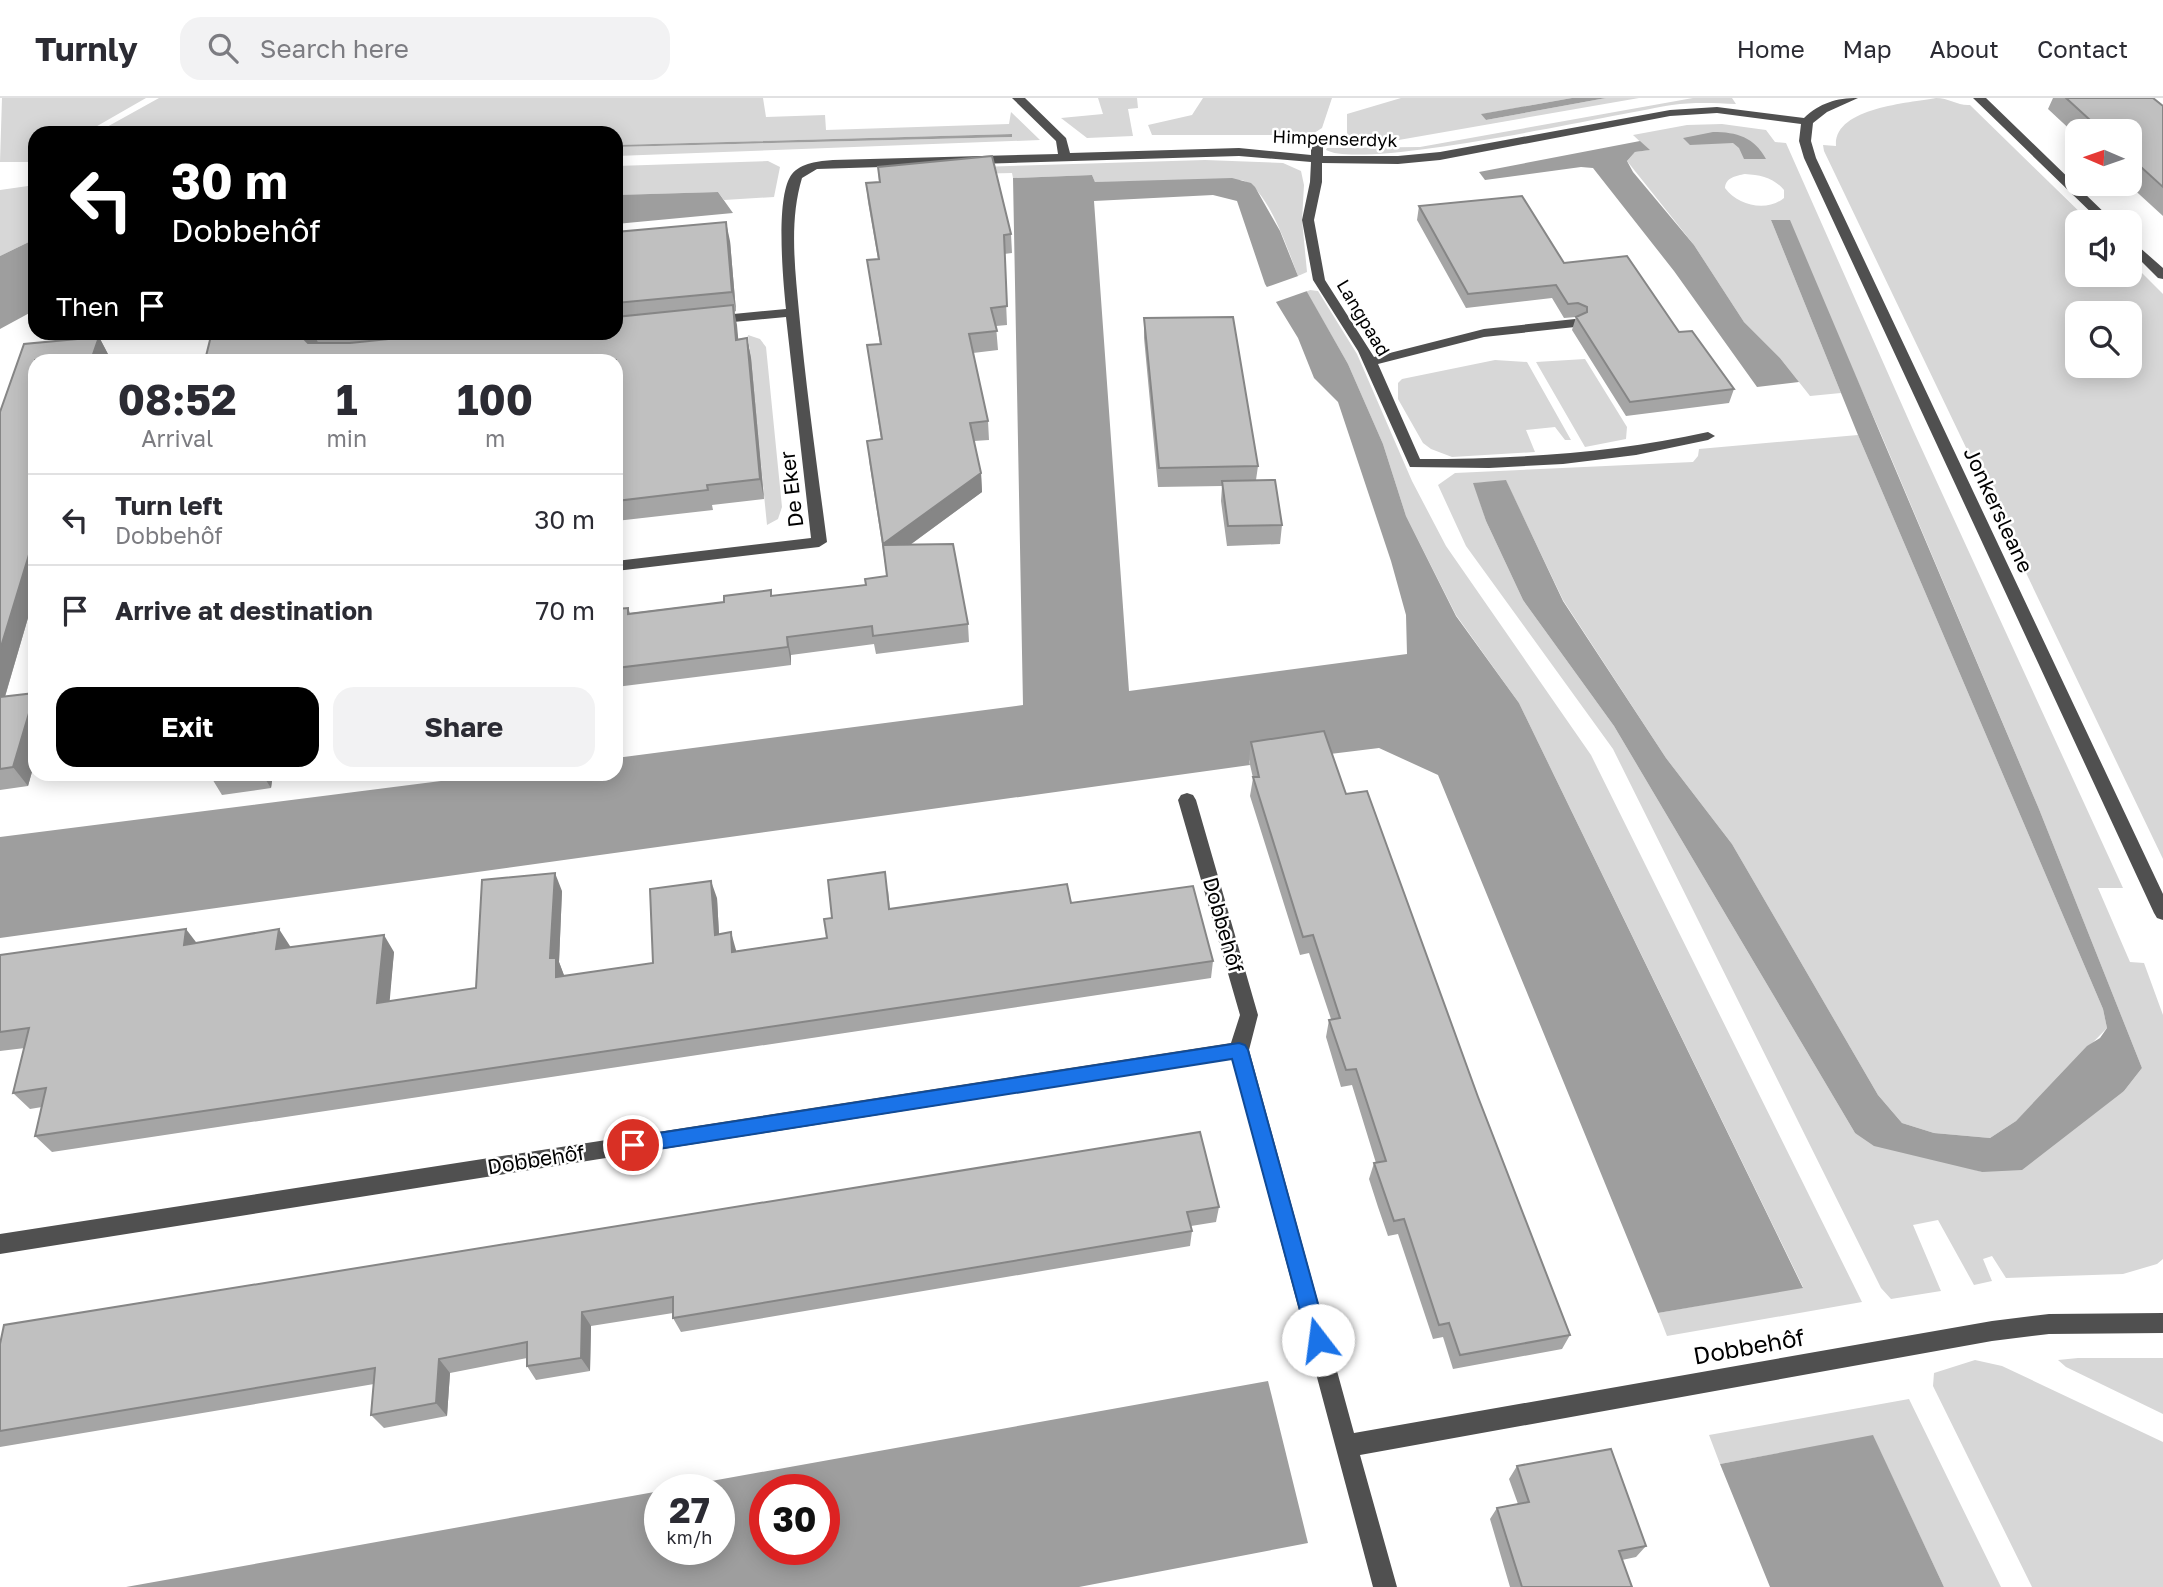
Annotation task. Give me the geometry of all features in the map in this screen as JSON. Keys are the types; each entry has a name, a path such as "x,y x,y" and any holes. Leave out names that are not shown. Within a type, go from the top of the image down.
{"street":[{"path":"1018,98 1062,139 1064,156"},
{"path":"1807,122 1815,113 1836,102 1853,98"},
{"path":"1979,98 2096,210"},
{"name":"Himpenserdyk","path":"804,170 824,164 846,163 1239,152 1317,159 1398,160 1440,156 1694,111 1747,112 1807,122"},
{"name":"Jonkersleane","path":"1807,122 1805,141 1810,158 2163,913"},
{"name":"Langpaad","path":"1317,142 1308,220 1319,279 1370,362 1415,464 1482,464 1585,458 1657,450 1708,436"},
{"name":"De Eker","path":"623,565 819,542 786,242 788,208 794,179 804,170"},
{"path":"2142,255 2163,275"},
{"path":"698,322 793,312"},
{"path":"1370,362 1484,333 1576,323"},
{"name":"Dobbehôf","path":"0,1244 1239,1050 1249,1015 1187,800"},
{"path":"1239,1050 1385,1587"},
{"name":"Dobbehôf","path":"1346,1446 1992,1331 2049,1324 2163,1323"}],"shaded area":[{"path":"2,98 146,98 97,126 28,126 28,162 0,162"},
{"path":"159,98 763,98 766,117 825,115 826,130 1009,124 1011,112 1040,140 623,156 623,147 1012,137 1012,134 623,145 623,126 109,126"},
{"path":"1098,98 1137,98 1138,108 1128,109 1133,136 1087,138 1061,118 1103,114"},
{"path":"1203,98 1332,98 1322,128 1311,135 1152,135 1148,125 1192,115"},
{"path":"1401,98 1572,98 1482,114 1486,120 1606,98 1639,98 1393,141 1350,138 1347,133 1347,114"},
{"path":"1572,98 1606,98 1486,120 1481,114"},
{"path":"1693,98 1732,98 1736,104 1672,105 1492,139 1388,153 1349,154 1326,150 1420,147"},
{"path":"1941,98 1970,105 2078,210 2065,210 2065,287 2142,287 2142,273 2163,294 2163,859 1824,151 1823,145 1836,146 1838,133 1846,123 1859,115 1891,105"},
{"path":"1722,124 1766,130 1775,142 1786,143 1914,432 2123,888 2098,888 2130,962 2144,963 2163,1015 2163,1259 2157,1264 2123,1274 2006,1278 1992,1256 1983,1259 1992,1281 1974,1285 1938,1220 1913,1225 1941,1291 1891,1299 1881,1288 1613,749 1466,546 1438,485 1455,473 1693,462 1699,449 1858,435 2103,1009 2107,1028 2016,1121 1990,1138 1934,1133 1902,1123 1878,1095 1732,844 1666,758 1563,600 1506,481 1474,483 1486,521 1523,600 1614,726 1855,1133 1982,1172 2124,1091 2142,1068 2039,809 1829,316 1771,220 1841,393 1810,396 1780,358 1744,322 1694,245 1627,161 1635,152 1649,150 1633,135 1687,125","holes":["1751,174 1776,183 1784,190 1784,198 1769,205 1753,205 1737,199 1725,188 1727,181 1732,178"]},
{"path":"1713,132 1744,137 1756,145 1766,159 1744,159 1739,148 1733,143 1690,145 1683,138"},
{"path":"1012,134 1012,137 623,145"},
{"path":"1640,141 1650,150 1635,152 1627,161 1633,172 1694,245 1744,322 1780,358 1799,382 1757,387 1674,271 1593,168 1581,167 1485,180 1479,172"},
{"path":"1205,160 1283,163 1301,171 1304,185 1302,220 1307,272 1298,276 1269,207 1251,185 1242,180 1095,182 1092,175 1013,178 1012,173 881,176 882,170"},
{"path":"768,161 780,167 774,197 724,200 718,192 623,195 623,166"},
{"path":"1092,175 1095,182 1232,178 1251,183 1280,231 1298,276 1348,364 1383,444 1406,516 1456,616 1519,703 1803,1288 1658,1313 1438,775 1379,748 1249,760 1250,765 0,938 0,837 441,781 623,781 623,757 1023,705 1013,178","holes":["1213,195 1237,201 1265,284 1298,338 1314,378 1338,402 1391,561 1406,615 1407,654 1129,691 1094,201"]},
{"path":"28,186 28,242 0,256 0,190"},
{"path":"718,192 733,213 623,223 623,195"},
{"path":"1771,220 1790,220 2039,809 2142,1068 2124,1091 2022,1170 1982,1172 1874,1146 1855,1133 1614,726 1523,600 1486,521 1473,483 1506,480 1563,601 1666,758 1732,844 1878,1095 1902,1123 1934,1133 1990,1138 2016,1121 2087,1046 2100,1038 2107,1028 2103,1009 1858,435"},
{"path":"28,242 28,314 0,329 0,256"},
{"path":"1306,291 1318,291 1357,354 1412,481 1446,546 1591,755 1862,1302 1667,1336 1658,1313 1803,1287 1519,703 1456,615 1406,516 1383,444 1348,364"},
{"path":"748,335 760,339 766,347 782,507 778,519 767,525"},
{"path":"1585,359 1627,427 1626,439 1585,447 1536,362"},
{"path":"1495,360 1527,362 1571,440 1565,440 1555,427 1526,430 1535,452 1452,457 1423,443 1398,399 1398,383 1402,379"},
{"path":"2163,1358 2163,1414 2066,1367 2058,1360"},
{"path":"1975,1360 2002,1366 2163,1442 2163,1587 2032,1587 1933,1386 1934,1373"},
{"path":"1268,1381 1308,1543 1079,1587 126,1587 644,1494 644,1565 735,1565 735,1477 749,1474 749,1565 840,1565 840,1474 750,1474"},
{"path":"1909,1399 2001,1587 1944,1587 1873,1436 1720,1464 1709,1435"},
{"path":"1873,1435 1944,1587 1770,1587 1720,1464"}],"pier":[{"path":"1301,275 1310,290 1273,303 1264,288"}],"building":[{"path":"2066,98 2153,98 2163,106 2163,187 2142,168 2142,119 2089,119"},
{"path":"992,156 1011,234 1004,235 1007,306 991,308 997,331 969,334 988,421 970,423 981,473 883,544 867,441 882,439 867,345 881,344 867,260 879,259 866,183 880,182 878,167"},
{"path":"1522,196 1564,263 1627,256 1679,332 1692,331 1734,389 1630,402 1576,317 1587,312 1587,307 1578,303 1568,304 1556,285 1468,294 1419,206"},
{"path":"726,222 732,292 623,302 623,231"},
{"path":"733,305 736,340 747,338 760,479 707,485 708,490 623,500 623,354 206,354 210,340 350,343 379,340 623,340 623,316"},
{"path":"1233,317 1258,466 1159,468 1144,318"},
{"path":"98,340 93,354 28,354 28,558 0,650 0,412 24,344"},
{"path":"1275,480 1282,525 1228,526 1222,481"},
{"path":"953,544 968,624 873,636 872,626 787,637 788,647 623,667 623,608 628,608 628,614 724,602 724,596 771,590 771,596 866,585 865,579 887,576 883,545"},
{"path":"28,694 28,717 13,767 0,769 0,697"},
{"path":"1324,731 1346,794 1367,791 1478,1097 1570,1335 1460,1355 1449,1323 1439,1325 1404,1219 1394,1221 1374,1163 1386,1161 1356,1069 1346,1070 1329,1020 1340,1018 1313,935 1303,937 1253,777 1259,777 1251,742"},
{"path":"885,872 889,909 1067,884 1071,903 1193,886 1213,961 35,1136 46,1088 13,1093 29,1028 0,1032 0,955 186,929 184,945 279,929 276,949 384,935 377,1003 476,988 482,880 555,873 550,958 556,958 556,977 653,963 650,889 711,881 715,935 731,932 732,952 827,938 824,919 832,918 828,880"},
{"path":"1200,1132 1219,1207 1187,1212 1192,1231 673,1318 673,1297 582,1312 581,1358 527,1366 527,1342 439,1359 436,1403 371,1415 375,1368 0,1431 0,1344 4,1325"},
{"path":"1611,1449 1646,1546 1619,1551 1632,1587 1522,1587 1497,1508 1529,1502 1517,1466"}],"route":[{"path":"633,1145 1239,1050 1318,1340"}]}
